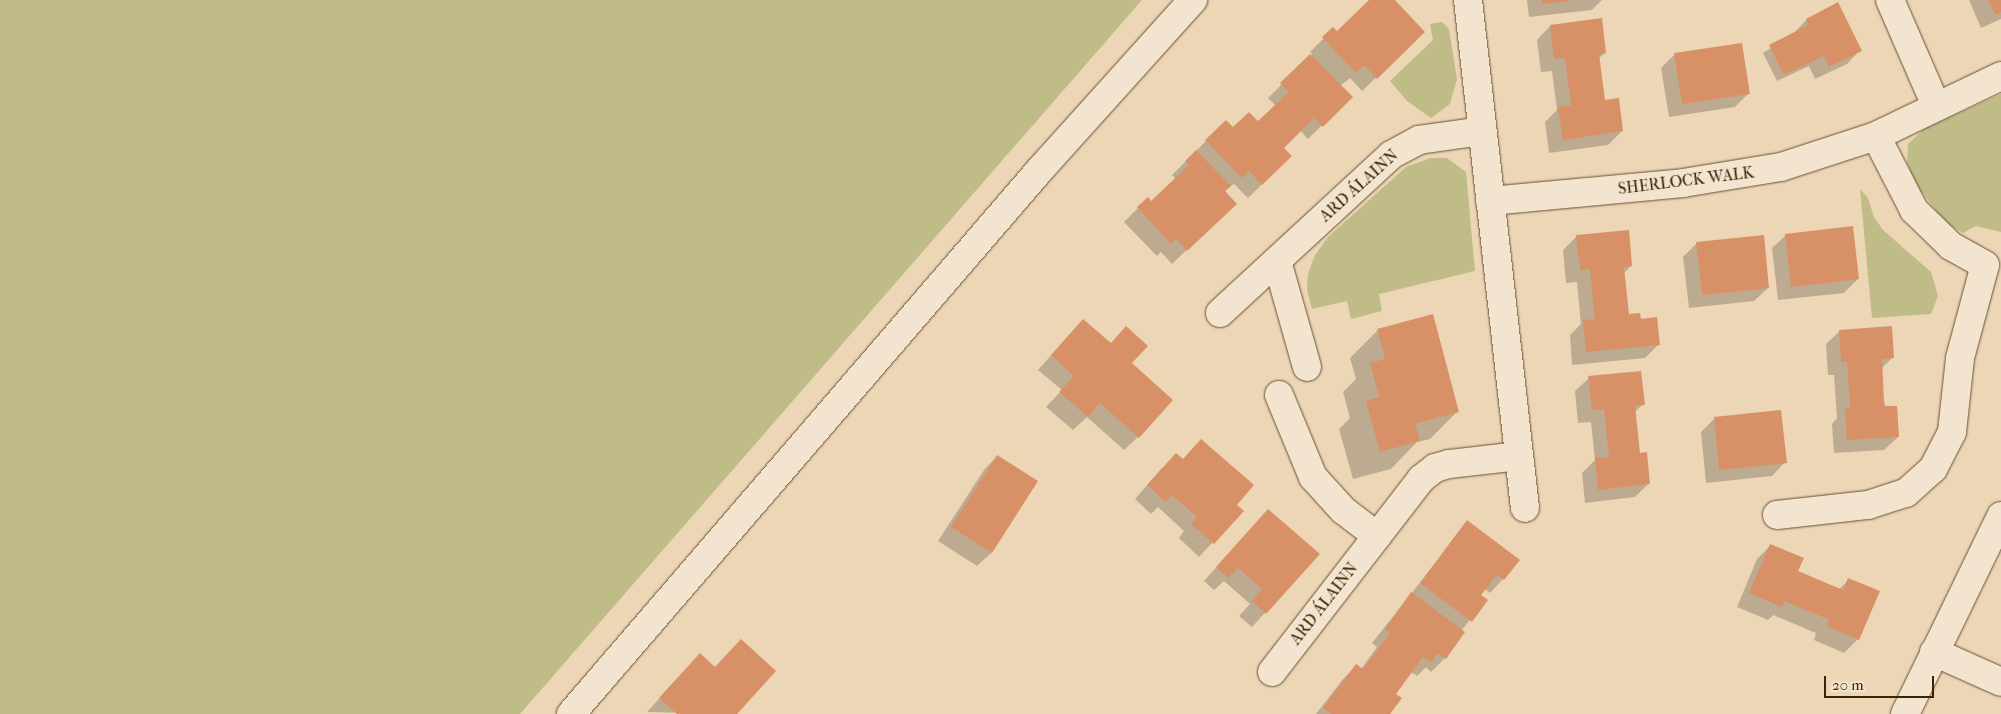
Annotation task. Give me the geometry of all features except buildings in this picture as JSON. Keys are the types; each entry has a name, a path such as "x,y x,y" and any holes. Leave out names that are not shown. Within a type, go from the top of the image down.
{"street":[{"path":"571,714 1038,172 1193,0"},
{"path":"1468,0 1525,508"},
{"path":"1890,0 1936,106"},
{"name":"SHERLOCK WALK","path":"1490,201 1752,174 1810,160 1876,136 2001,76"},
{"name":"ARD ÁLAINN","path":"1220,313 1406,145 1419,140 1482,131"},
{"path":"1777,515 1888,500 1917,487 1933,469 1952,432 1960,358 1993,268 1951,246 1914,210 1876,136"},
{"path":"1277,261 1308,366"},
{"path":"1278,395 1313,477 1343,510 1377,536"},
{"name":"ARD ÁLAINN","path":"1272,672 1420,479 1435,468 1519,456"},
{"path":"1905,714 2001,516"},
{"path":"1934,652 2001,682"}],"shaded area":[{"path":"0,0 1142,0 520,714 0,714"},
{"path":"1442,22 1449,29 1457,79 1450,104 1431,118 1407,101 1390,81 1433,40 1430,24"},
{"path":"2001,94 2001,232 1976,226 1963,233 1945,222 1914,182 1907,161 1908,144 1924,129"},
{"path":"1430,158 1447,158 1466,172 1475,271 1379,294 1382,311 1351,319 1347,301 1312,309 1307,290 1308,274 1315,255 1328,237 1406,167"},
{"path":"1860,189 1868,198 1874,217 1883,230 1931,272 1938,296 1931,314 1872,318"}]}
